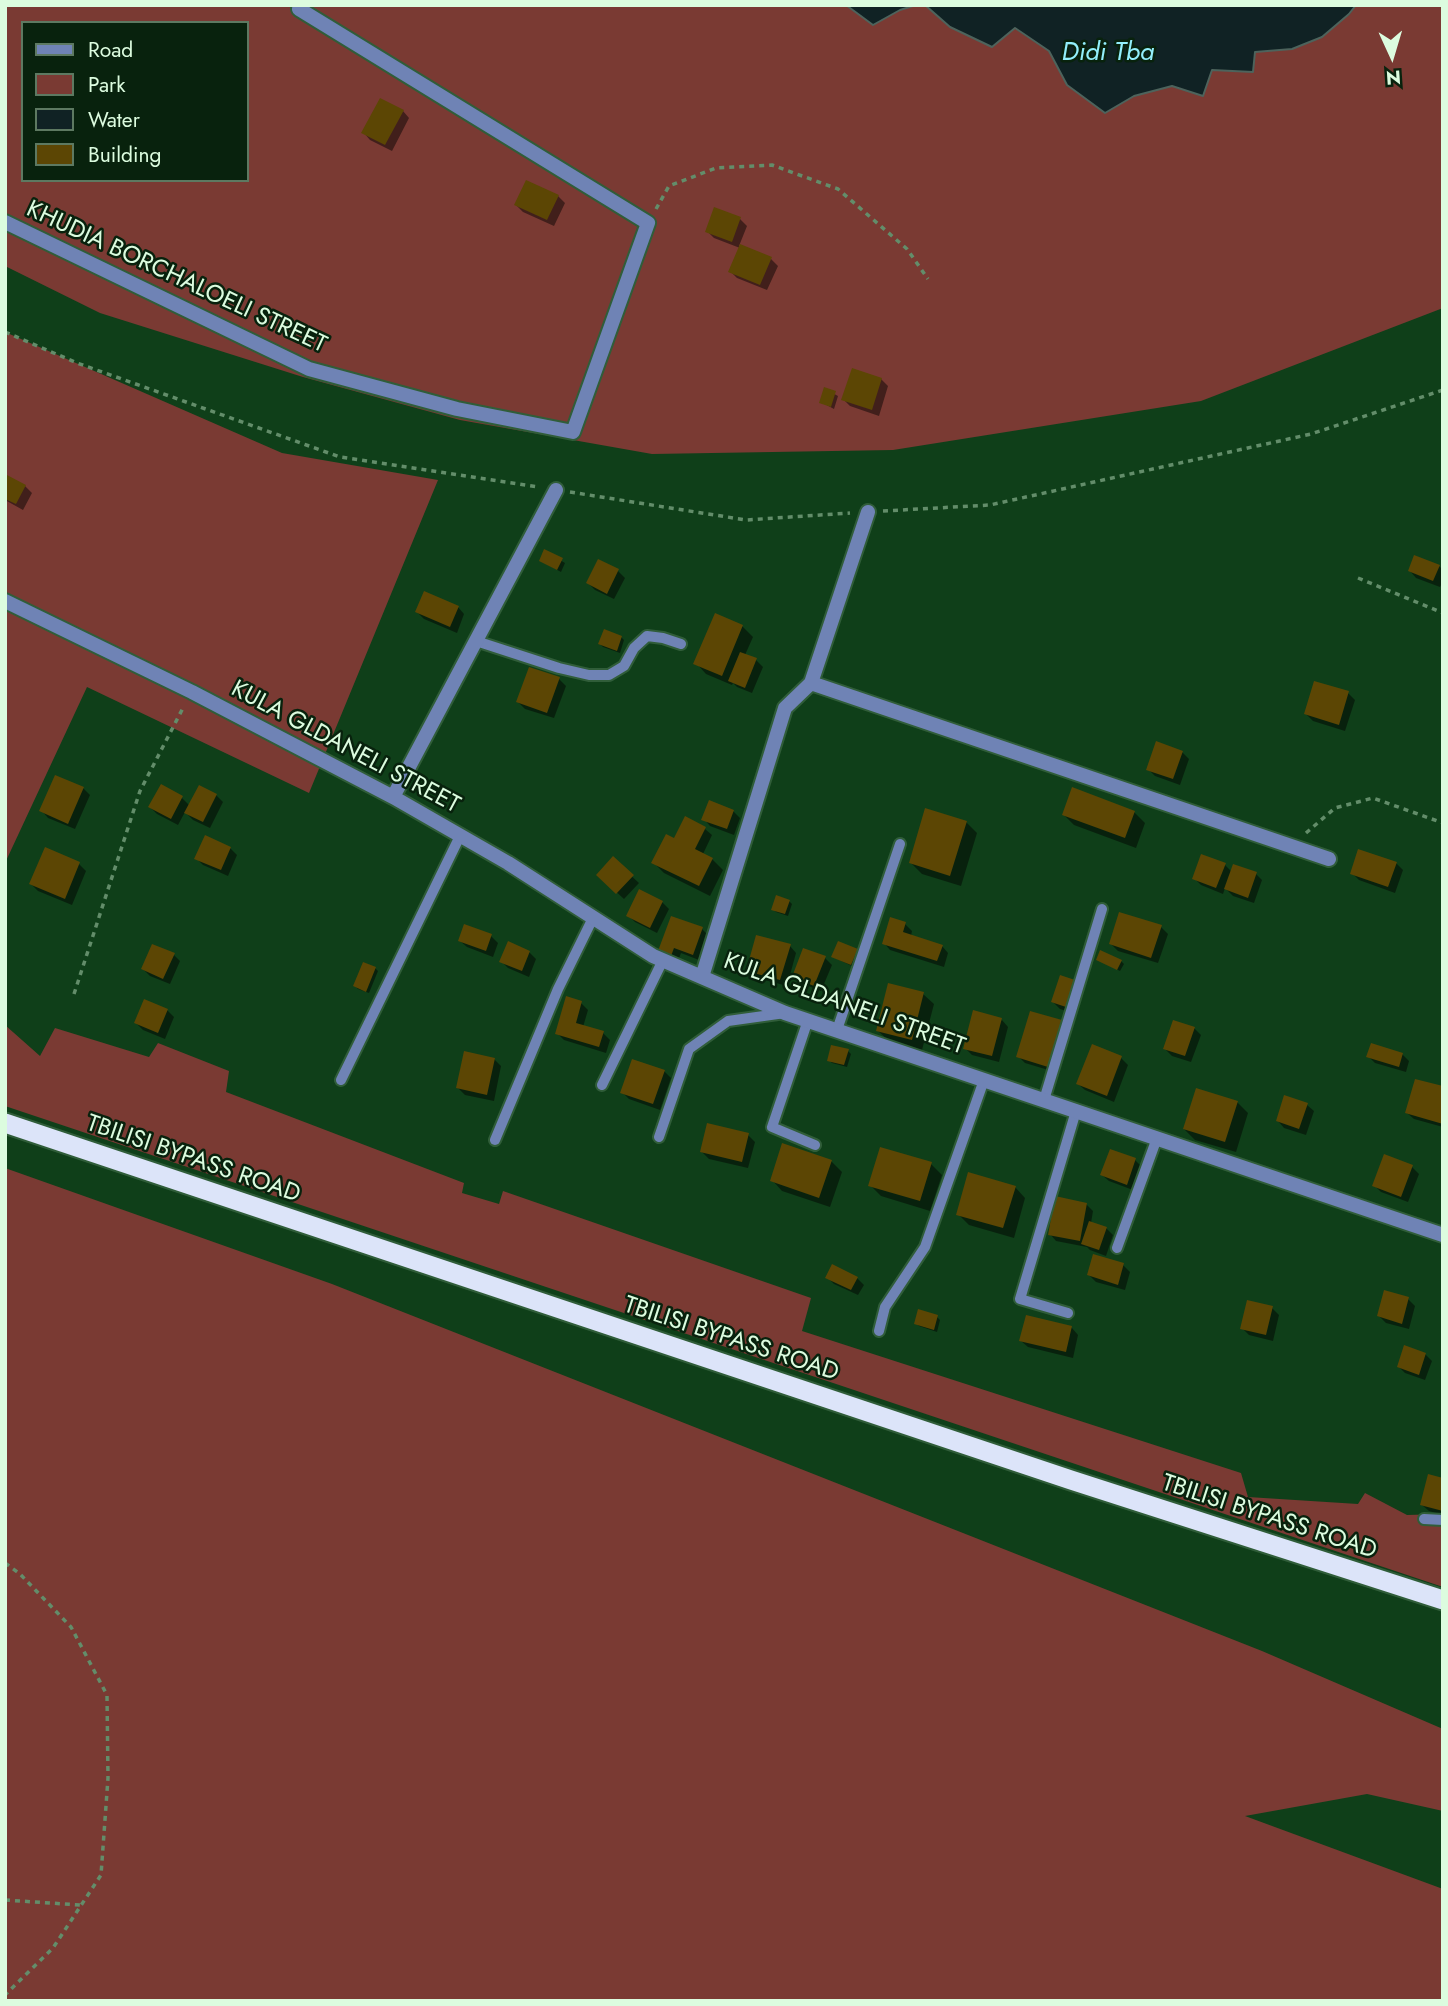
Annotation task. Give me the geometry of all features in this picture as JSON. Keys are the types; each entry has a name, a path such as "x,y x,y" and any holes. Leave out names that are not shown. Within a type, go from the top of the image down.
{"highway":[{"name":"TBILISI BYPASS ROAD","path":"5,1123 1071,1480 1443,1600"}],"street":[{"path":"298,7 648,223"},
{"name":"KHUDIA BORCHALOELI STREET","path":"5,222 309,369 457,409 573,432 648,223"},
{"path":"393,797 556,490"},
{"path":"702,977 785,708 811,683 868,512"},
{"name":"KULA GLDANELI STREET","path":"6,604 192,692 393,797 508,863 653,956 785,1013 1443,1235"},
{"path":"811,683 1329,859"}],"lane":[{"path":"476,641 589,675 609,674 624,666 634,648 647,636 681,644"},
{"path":"341,1080 460,836"},
{"path":"837,1030 900,844"},
{"path":"1044,1100 1102,909"},
{"path":"495,1140 558,989 593,918"},
{"path":"602,1085 663,960"},
{"path":"659,1136 689,1048 728,1021 785,1013"},
{"path":"808,1020 772,1127 815,1145"},
{"path":"879,1331 885,1307 925,1247 984,1080"},
{"path":"1068,1313 1020,1300 1076,1111"},
{"path":"1117,1248 1157,1138"},
{"path":"1424,1519 1443,1520"}],"path":[{"path":"648,223 669,186 716,168 772,165 838,189 907,248 928,279"},
{"path":"5,332 77,363 340,457 746,520 990,505 1311,434 1443,390"},
{"path":"1358,578 1443,613"},
{"path":"74,994 140,791 192,692"},
{"path":"1291,846 1335,808 1373,798 1443,823"},
{"path":"5,1563 20,1574 71,1628 107,1695 108,1778 101,1875 53,1948 5,1995"},
{"path":"5,1900 81,1905"}],"green space":[{"path":"5,5 846,5 873,25 900,10 925,5 950,27 992,47 1014,28 1049,51 1067,85 1105,113 1134,96 1172,86 1203,96 1212,70 1253,72 1254,52 1292,49 1349,15 1356,5 1443,5 1443,308 1201,401 893,450 652,454 460,420 303,377 100,313 5,266"},
{"path":"5,332 282,453 438,480 309,793 87,687 5,863"},
{"path":"5,1025 40,1056 55,1028 149,1057 158,1043 229,1071 226,1092 464,1183 462,1193 499,1204 503,1191 811,1298 802,1331 1241,1473 1248,1497 1358,1504 1365,1493 1407,1515 1443,1514 1443,1587 5,1106"},
{"path":"5,1168 332,1284 1262,1651 1443,1729 1443,1811 1367,1794 1245,1816 1443,1889 1443,2001 5,2001"}],"water":[{"path":"846,5 916,5 900,10 873,25"},
{"name":"Didi Tba","path":"925,5 1356,5 1322,37 1292,49 1255,52 1253,72 1212,70 1203,96 1172,86 1134,96 1105,113 1067,85 1049,51 1015,28 992,47 950,27"}],"building":[{"path":"380,98 404,110 385,145 361,133"},
{"path":"526,180 559,195 547,220 514,205"},
{"path":"714,207 741,217 732,242 705,232"},
{"path":"740,244 772,257 760,285 728,272"},
{"path":"852,368 882,378 872,410 841,400"},
{"path":"824,387 836,391 831,407 819,403"},
{"path":"5,474 26,485 16,504 5,499"},
{"path":"544,549 563,558 557,570 539,561"},
{"path":"1414,555 1440,565 1433,581 1408,571"},
{"path":"598,559 619,569 607,594 586,583"},
{"path":"424,591 459,606 450,627 415,612"},
{"path":"715,613 743,625 722,676 693,664"},
{"path":"604,629 622,636 617,651 598,644"},
{"path":"740,652 757,658 745,688 728,681"},
{"path":"529,667 560,677 547,713 516,702"},
{"path":"1314,681 1349,691 1339,725 1304,714"},
{"path":"1156,741 1183,751 1173,779 1146,770"},
{"path":"55,775 84,787 68,824 39,811"},
{"path":"161,784 183,796 171,819 148,807"},
{"path":"199,785 217,794 203,822 184,813"},
{"path":"1072,787 1135,811 1125,838 1062,815"},
{"path":"709,800 734,810 727,829 701,820"},
{"path":"925,808 967,821 950,876 909,863"},
{"path":"685,816 706,827 695,849 713,858 699,886 651,863 666,834 674,838"},
{"path":"205,835 231,847 221,870 194,859"},
{"path":"45,847 80,862 65,899 29,884"},
{"path":"1358,849 1397,862 1388,887 1350,874"},
{"path":"1201,854 1226,863 1216,888 1192,879"},
{"path":"613,856 634,875 616,894 596,875"},
{"path":"1233,864 1257,872 1248,898 1224,889"},
{"path":"639,889 663,901 650,928 626,916"},
{"path":"776,895 790,900 785,914 771,910"},
{"path":"1119,912 1162,925 1151,958 1109,944"},
{"path":"671,916 703,927 693,955 674,948 671,956 658,951"},
{"path":"890,917 906,922 903,932 943,945 937,961 882,944"},
{"path":"464,924 492,934 486,951 458,941"},
{"path":"756,935 791,944 780,980 746,971"},
{"path":"508,941 530,951 522,971 499,962"},
{"path":"838,941 858,949 851,965 831,957"},
{"path":"152,944 175,953 163,979 141,969"},
{"path":"803,948 826,956 814,986 792,977"},
{"path":"1100,950 1122,960 1117,970 1096,960"},
{"path":"363,962 376,967 366,992 353,986"},
{"path":"1060,975 1075,980 1066,1007 1051,1002"},
{"path":"888,983 924,992 912,1040 876,1031"},
{"path":"566,996 582,1001 576,1023 604,1031 599,1047 555,1034"},
{"path":"144,999 168,1009 158,1033 134,1023"},
{"path":"973,1010 1002,1018 992,1056 963,1049"},
{"path":"1030,1011 1062,1020 1048,1067 1016,1057"},
{"path":"1173,1020 1195,1027 1185,1056 1163,1049"},
{"path":"1371,1043 1403,1053 1399,1067 1366,1057"},
{"path":"1092,1044 1122,1056 1107,1096 1076,1084"},
{"path":"831,1045 849,1049 844,1065 827,1061"},
{"path":"464,1051 495,1058 487,1095 456,1088"},
{"path":"632,1059 665,1070 653,1104 620,1093"},
{"path":"1415,1079 1443,1086 1443,1124 1405,1113"},
{"path":"1196,1088 1238,1101 1225,1142 1183,1129"},
{"path":"1284,1095 1308,1103 1299,1129 1276,1121"},
{"path":"707,1123 749,1133 742,1162 700,1152"},
{"path":"782,1143 832,1160 819,1198 770,1181"},
{"path":"880,1147 932,1162 920,1201 868,1186"},
{"path":"1110,1149 1136,1158 1127,1185 1100,1175"},
{"path":"1384,1154 1413,1165 1401,1197 1372,1186"},
{"path":"968,1172 1016,1186 1003,1228 956,1215"},
{"path":"1055,1196 1087,1203 1080,1241 1048,1235"},
{"path":"1089,1221 1107,1227 1099,1250 1081,1244"},
{"path":"1093,1254 1124,1263 1118,1285 1087,1275"},
{"path":"832,1264 858,1277 851,1290 825,1278"},
{"path":"1384,1290 1409,1297 1402,1324 1377,1316"},
{"path":"1247,1300 1273,1306 1266,1335 1240,1329"},
{"path":"918,1309 938,1315 934,1330 914,1324"},
{"path":"1026,1315 1072,1326 1066,1352 1019,1341"},
{"path":"1404,1345 1426,1353 1419,1375 1397,1367"},
{"path":"1428,1474 1443,1478 1443,1511 1420,1505"}]}
